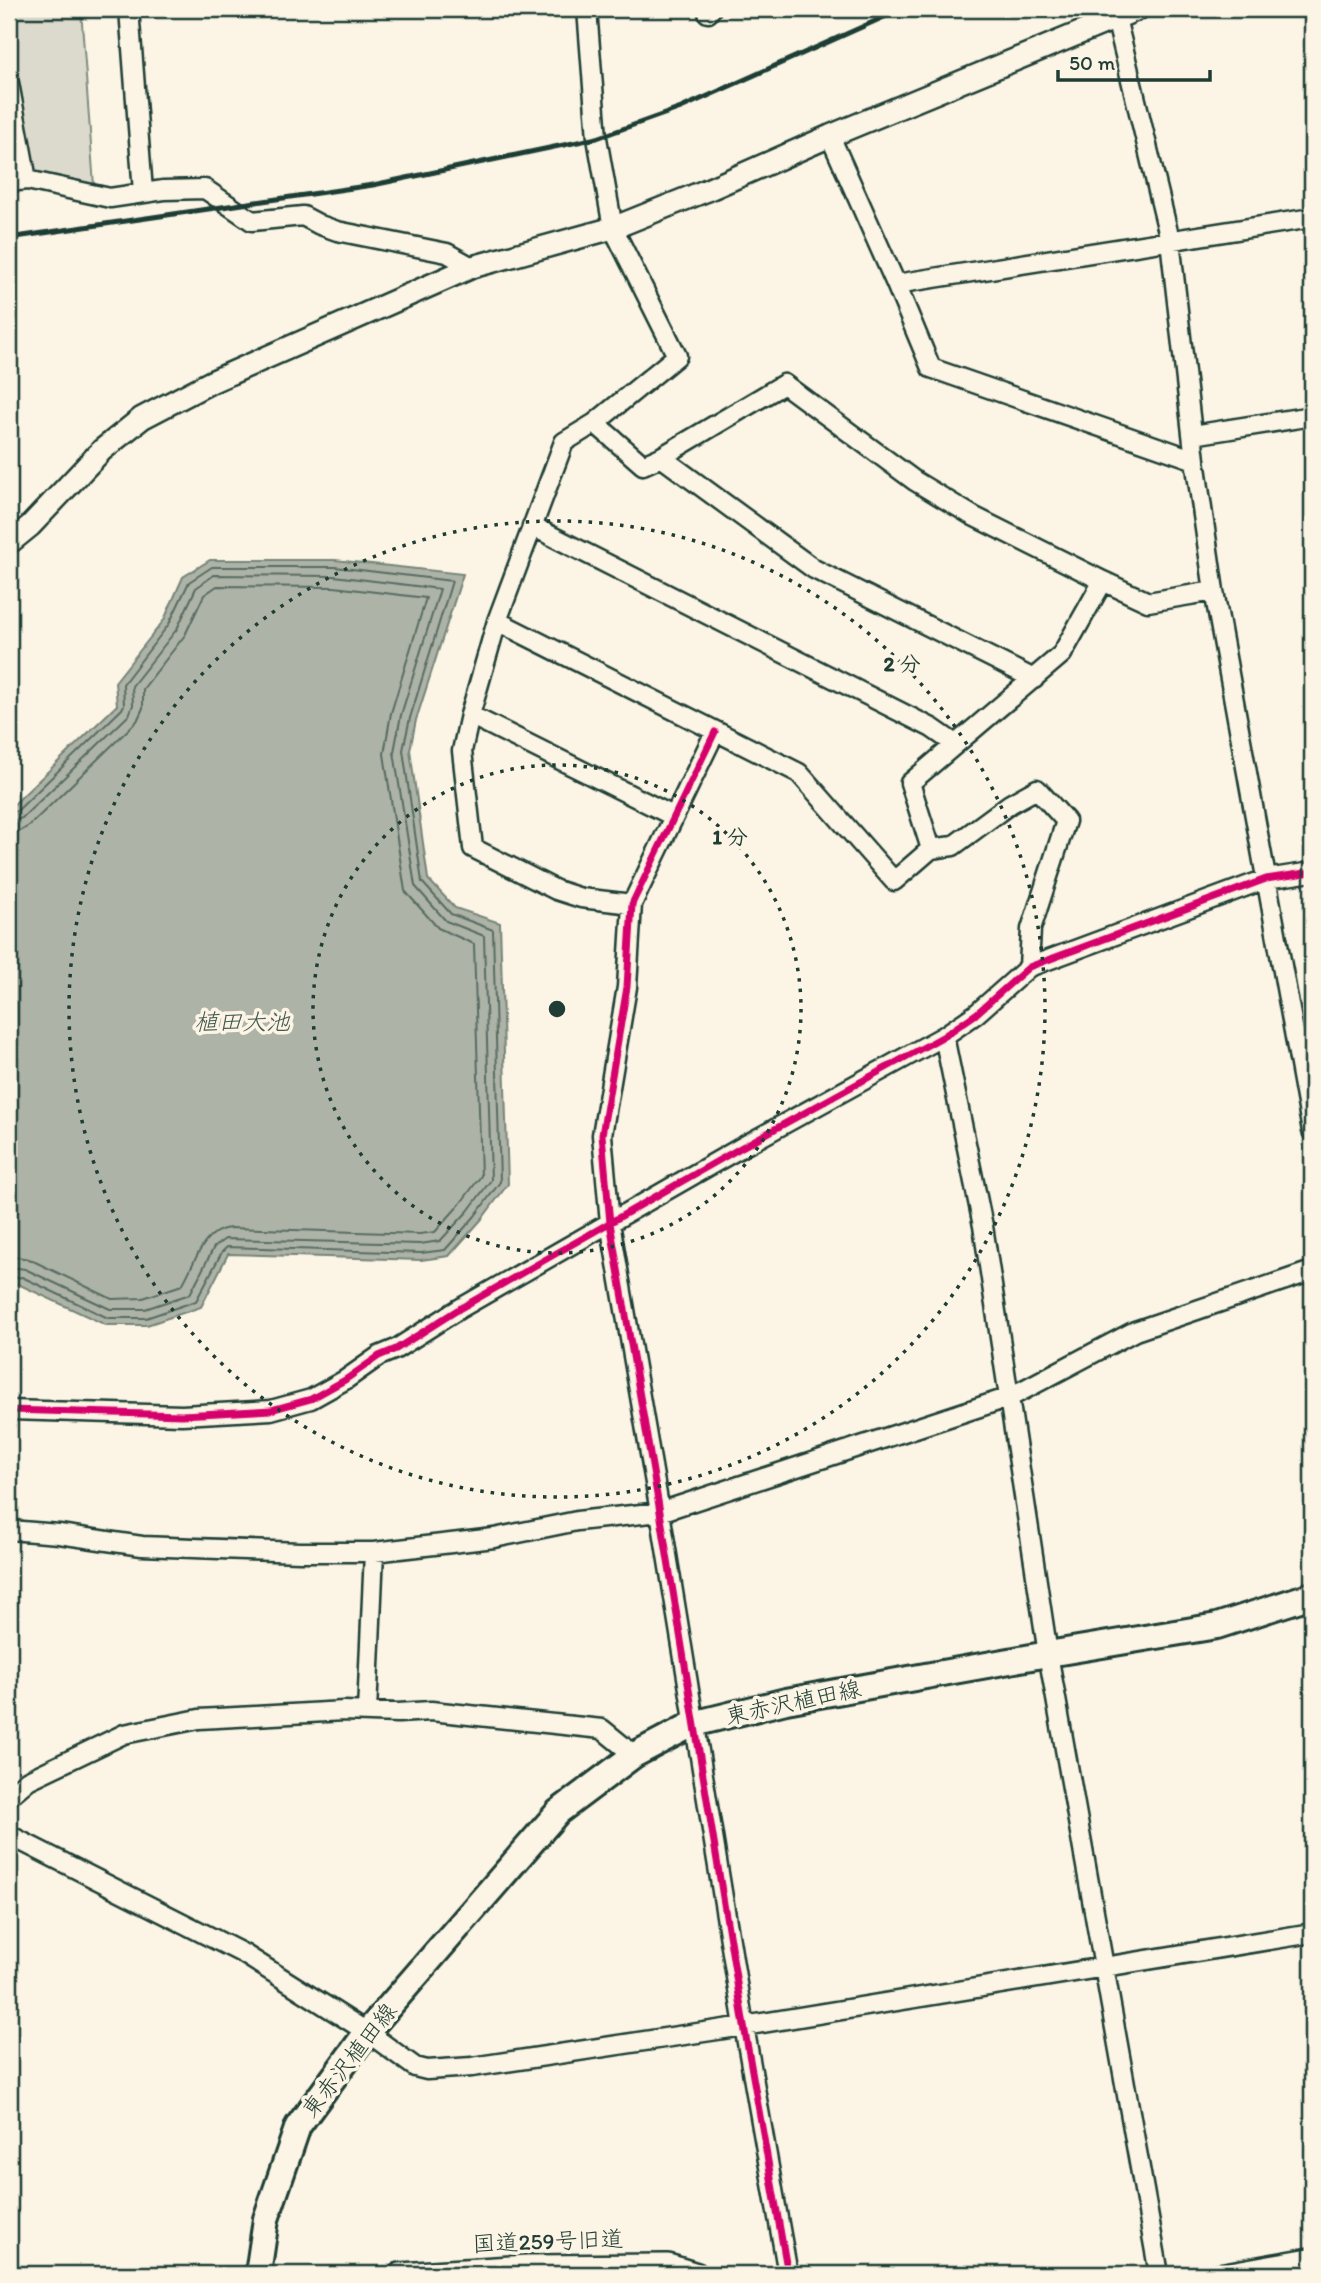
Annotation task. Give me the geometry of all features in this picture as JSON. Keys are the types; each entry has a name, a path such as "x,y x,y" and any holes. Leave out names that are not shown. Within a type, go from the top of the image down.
{"main road":[{"name":"東赤沢植田線","path":"258,2274 266,2218 298,2126 367,2032 558,1812 634,1755 693,1724 786,1701 1217,1626 1312,1595"}],"street":[{"path":"129,9 143,192"},
{"path":"587,9 597,138 612,228 677,356 595,423 564,442 497,621 462,751 473,848 556,890 581,898 632,904"},
{"path":"9,543 30,526 102,450 142,418 236,371 472,267 612,228 1138,9"},
{"path":"1115,18 1170,240 1195,460 1214,591 1312,1131"},
{"path":"9,83 27,180"},
{"path":"830,136 931,368 1195,460"},
{"path":"9,182 27,180 110,198 143,192 205,189 252,221 303,216 337,231 447,253 472,267"},
{"path":"896,284 1312,218"},
{"path":"595,423 643,465 784,384 915,481 973,516 1102,581 1148,602 1214,591"},
{"path":"1193,435 1312,416"},
{"path":"661,457 814,569 1034,679"},
{"path":"532,526 932,728 955,744"},
{"path":"930,849 910,783 1062,654 1102,581"},
{"path":"497,621 799,773 894,881 930,849 953,846 1010,804 1037,789 1066,821 1031,929 1030,967"},
{"path":"470,715 673,816"},
{"path":"715,732 632,904 627,987 602,1135 610,1223 788,2274"},
{"path":"9,1410 182,1415 271,1410 311,1399 459,1309 944,1035 976,1014 1030,967 1266,879 1312,872"},
{"path":"944,1035 983,1226 1048,1654 1159,2274"},
{"path":"9,1530 142,1546 374,1552 494,1538 577,1521 660,1511 1010,1397 1135,1331 1312,1272"},
{"path":"367,1712 374,1552"},
{"path":"9,1796 28,1780 124,1734 198,1719 344,1711 398,1713 430,1710 602,1729 634,1755"},
{"path":"9,1835 244,1954 367,2032 415,2067 427,2070 472,2067 744,2026 1312,1933"},
{"path":"1216,2274 1312,2257"},
{"name":"国道259号旧道","path":"400,2274 527,2266 668,2265 697,2274"}],"shaded area":[{"path":"9,9 81,9 94,186 33,173 9,40"}],"water":[{"name":"植田大池","path":"210,560 335,560 463,574 416,720 410,750 428,879 455,908 500,923 508,1184 449,1256 421,1260 228,1254 201,1307 147,1325 106,1325 18,1284 9,1286 9,809 117,705 115,682 164,620 183,577"}],"railway":[{"path":"9,238 373,185 597,138 681,108 902,9"}],"cycle path":[{"path":"715,732 632,904 627,987 602,1135 610,1223 788,2274"},
{"path":"9,1410 182,1415 271,1410 311,1399 459,1309 742,1147 944,1036 976,1014 1029,967 1266,879 1312,872"}]}
